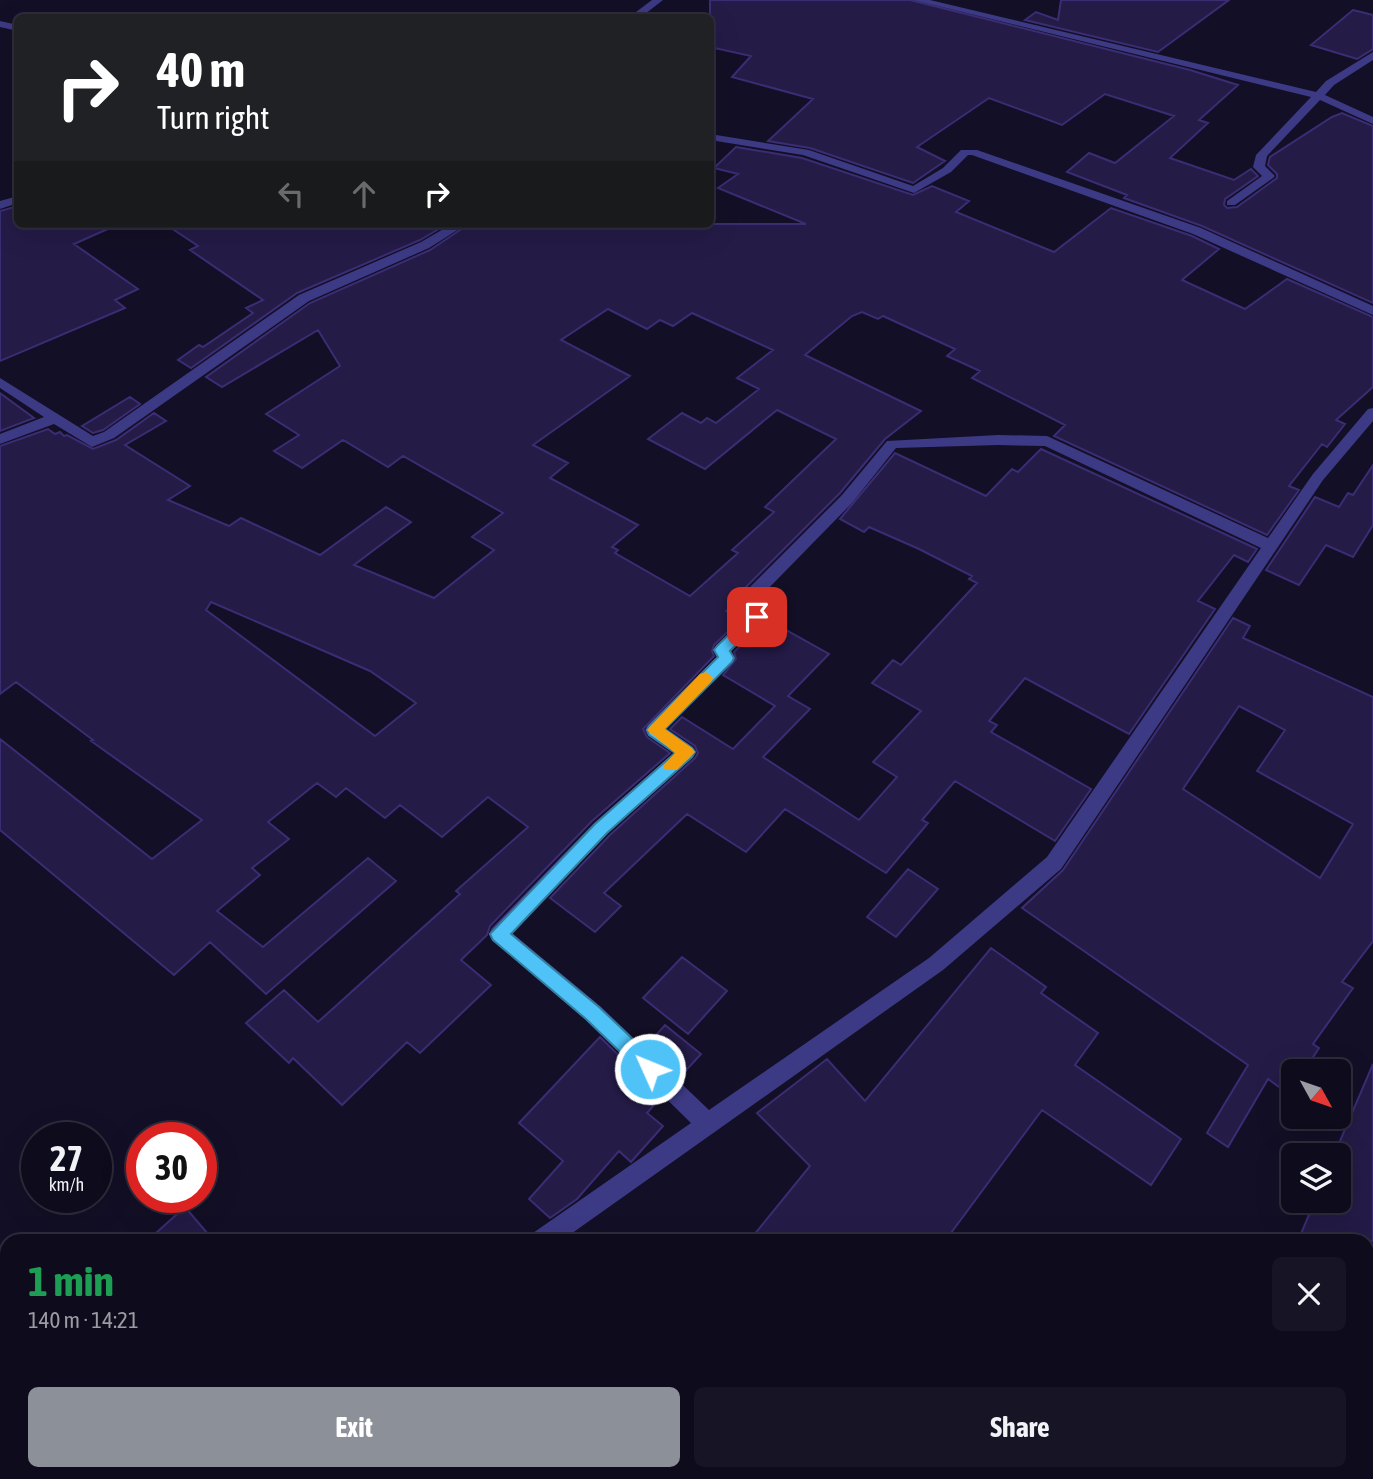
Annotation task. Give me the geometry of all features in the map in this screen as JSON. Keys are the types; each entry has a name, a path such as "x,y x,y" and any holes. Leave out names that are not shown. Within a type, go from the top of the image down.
{"street":[{"path":"639,14 658,0"},
{"path":"918,0 1319,96 1373,121"},
{"path":"1231,204 1269,176 1259,167 1262,155 1329,83 1373,55"},
{"path":"714,138 805,152 844,163 914,190 947,170 965,152 973,152 1197,231 1373,311"},
{"path":"0,383 92,442 108,435 304,298 425,245 454,228"},
{"path":"551,1234 936,964 1054,863 1318,477 1373,412"},
{"path":"0,439 55,418"},
{"path":"708,1124 593,1013 499,934 601,828 687,752 654,730 726,658 722,650 757,617 748,598 847,499 892,444 1047,441 1271,545"}],"building":[{"path":"710,0 910,0 1190,70 1238,85 1199,120 1208,123 1170,158 1234,180 1251,169 1258,176 1225,199 1224,205 1227,208 1237,207 1277,178 1277,174 1268,165 1270,157 1332,117 1342,113 1373,126 1373,303 1202,226 1124,198 1127,195 1067,172 1089,153 1115,163 1174,116 1105,94 1062,125 989,98 917,147 945,161 913,183 810,148 768,141 813,99 732,77 751,56 714,48 714,14 710,14"},
{"path":"1061,0 1229,0 1158,52 1025,20 1036,12 1058,20"},
{"path":"1353,10 1373,15 1373,49 1357,59 1311,45"},
{"path":"736,147 802,158 913,195 932,186 969,201 956,212 1054,252 1111,208 1192,236 1219,249 1182,280 1245,309 1287,279 1373,317 1373,387 1336,420 1345,424 1327,447 1322,444 1289,486 1299,490 1267,535 1054,436 1065,425 972,378 980,371 947,356 955,349 883,316 878,319 862,312 852,316 805,355 921,411 885,439 840,493 740,593 738,600 726,611 741,619 714,645 714,656 643,729 647,737 670,753 592,821 490,926 487,935 461,960 491,985 420,1053 407,1042 342,1105 293,1058 289,1063 246,1023 284,990 318,1022 460,894 456,891 528,827 488,797 442,837 400,805 385,818 346,788 336,797 317,783 268,822 289,839 252,868 260,875 217,911 263,947 368,858 396,881 266,994 210,942 174,975 0,830 0,739 152,859 202,820 91,741 93,740 16,682 0,694 0,446 48,429 55,434 60,432 64,436 67,435 93,449 116,440 154,413 166,421 125,445 190,486 168,500 229,526 241,518 320,555 386,507 411,522 354,565 434,598 494,550 472,537 503,513 403,456 388,467 343,440 302,468 274,451 299,435 266,414 340,366 318,330 222,387 206,377 310,303 430,250 463,228 714,228 714,224 806,224 718,188 738,174 714,168","holes":["608,309 647,329 660,320 673,326 692,313 773,350 737,378 759,389 716,423 707,418 701,423 682,413 648,439 705,469 777,410 836,439 765,507 774,512 732,550 738,553 690,596 615,553 618,550 612,547 638,525 550,478 568,463 533,445 630,376 561,340","211,602 370,671 416,703 375,736 206,610"]},
{"path":"14,207 14,228 110,228 74,244 138,289 115,300 125,308 0,361 0,211"},
{"path":"171,228 440,228 420,240 297,293 191,368 178,360 199,345 203,347 253,313 246,308 263,300 190,250 198,246"},
{"path":"0,393 34,418 0,431"},
{"path":"130,397 140,404 103,430 93,433 82,426"},
{"path":"1041,449 1257,549 1248,562 1234,555 1198,601 1215,609 1129,734 1025,678 989,721 997,725 991,732 1091,789 1055,841 955,781 922,820 928,823 886,873 785,809 746,852 687,814 604,893 621,906 595,932 550,898 610,835 695,758 698,753 695,746 670,729 682,717 733,749 775,706 723,675 736,659 734,652 758,629 776,639 786,630 829,654 788,696 810,709 763,757 859,820 897,777 873,762 921,711 872,683 893,660 901,665 977,583 969,579 972,576 919,549 869,527 864,532 840,519 895,453 986,496 1012,469 1018,472"},
{"path":"1373,465 1373,525 1353,557 1326,545 1299,585 1266,570 1315,497 1339,507 1348,493 1353,495"},
{"path":"1233,618 1250,626 1243,638 1373,697 1373,941 1342,982 1353,988 1313,1044 1319,1048 1312,1059 1281,1059 1281,1088 1268,1079 1228,1147 1207,1133 1248,1065 1022,908 1063,870","holes":["1239,706 1285,730 1257,771 1353,824 1320,878 1183,789"]},
{"path":"908,869 938,889 896,937 867,917"},
{"path":"991,948 1046,987 1041,993 1098,1033 1075,1065 1181,1139 1151,1185 1042,1110 950,1234 755,1234 810,1166 757,1113 827,1059 865,1101"},
{"path":"682,957 727,991 688,1034 643,998"},
{"path":"665,1025 701,1054 679,1078 646,1046"},
{"path":"600,1037 661,1097 647,1113 663,1126 631,1162 619,1151 577,1199 550,1218 529,1199 563,1161 519,1123"},
{"path":"1373,1064 1373,1234 1301,1234 1310,1213 1351,1213 1351,1143 1339,1143 1345,1129 1351,1129 1351,1115"},
{"path":"178,1213 190,1213 208,1234 155,1234"}],"slow traffic":[{"path":"671,766 687,752 654,730 706,678"}],"route":[{"path":"650,1069 593,1013 499,934 601,828 687,752 654,730 726,658 721,653 722,650 757,617"}]}
